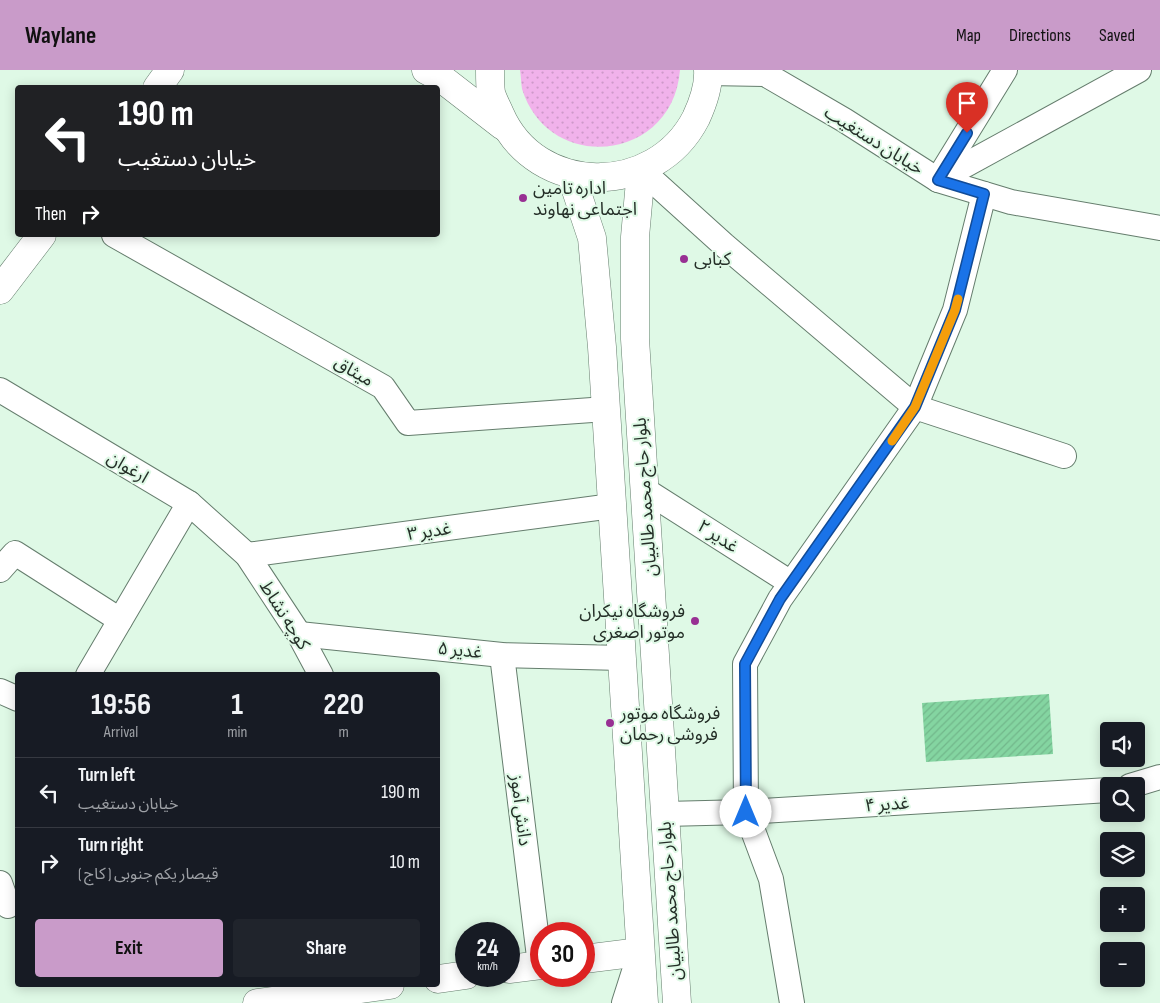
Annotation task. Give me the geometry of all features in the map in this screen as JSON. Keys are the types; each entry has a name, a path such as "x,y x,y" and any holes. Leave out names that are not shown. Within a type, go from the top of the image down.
{"main road":[{"path":"159,85 170,70"},
{"path":"426,70 441,78 506,128 524,149 546,164 571,174 594,178 618,176 641,170 668,154 689,131 703,104 708,71"},
{"path":"490,70 491,94 506,128"},
{"name":"بلوار حاج محمد طالبیان","path":"641,170 635,237 635,338 677,1003"},
{"name":"بلوار حاج محمد طالبیان","path":"571,174 592,238 606,409 644,1003"},
{"path":"0,290 40,237"},
{"path":"595,958 640,952"},
{"path":"440,979 455,977"},
{"path":"257,1003 362,987"}],"street":[{"path":"938,180 1005,70"},
{"path":"938,180 1139,70"},
{"name":"خیابان دستغیب","path":"708,71 765,74 844,120 938,180 1011,202 1160,228"},
{"path":"641,170 724,245 915,407 1064,456"},
{"path":"792,1003 771,880 746,812 745,664 780,599 915,407 955,310 984,194"},
{"name":"میثاق","path":"118,237 383,387 408,423 606,409"},
{"name":"ارغوان","path":"0,390 189,503 247,555"},
{"name":"غدیر ۲","path":"644,490 791,583"},
{"path":"90,672 189,503"},
{"name":"غدیر ۳","path":"247,555 612,506"},
{"path":"0,570 16,553 120,620"},
{"name":"کوچه نشاط","path":"247,555 299,634 319,672"},
{"name":"غدیر ۵","path":"299,634 502,655 622,658"},
{"name":"دانش آموز","path":"502,655 536,922"},
{"path":"0,691 15,698"},
{"path":"1145,782 1160,777"},
{"name":"غدیر ۴","path":"665,814 746,812 1100,791"},
{"path":"0,883 8,906"},
{"path":"624,1003 640,952"}],"shaded area":[{"path":"520,70 680,70 672,101 656,124 634,139 608,146 582,145 557,135 536,117 522,89"}],"building":[{"path":"1049,694 1053,754 926,762 922,703"}],"slow traffic":[{"path":"892,441 915,407 958,299"}],"place":[{"name":"اداره تامین اجتماعی نهاوند","path":"523,198"},
{"name":"کبابی","path":"684,259"},
{"name":"فروشگاه نیکران موتور اصغری","path":"695,621"},
{"name":"فروشگاه موتور فروشی رحمان","path":"610,723"}],"route":[{"path":"746,812 745,664 780,599 915,407 955,310 984,194 938,180 967,133"}]}
